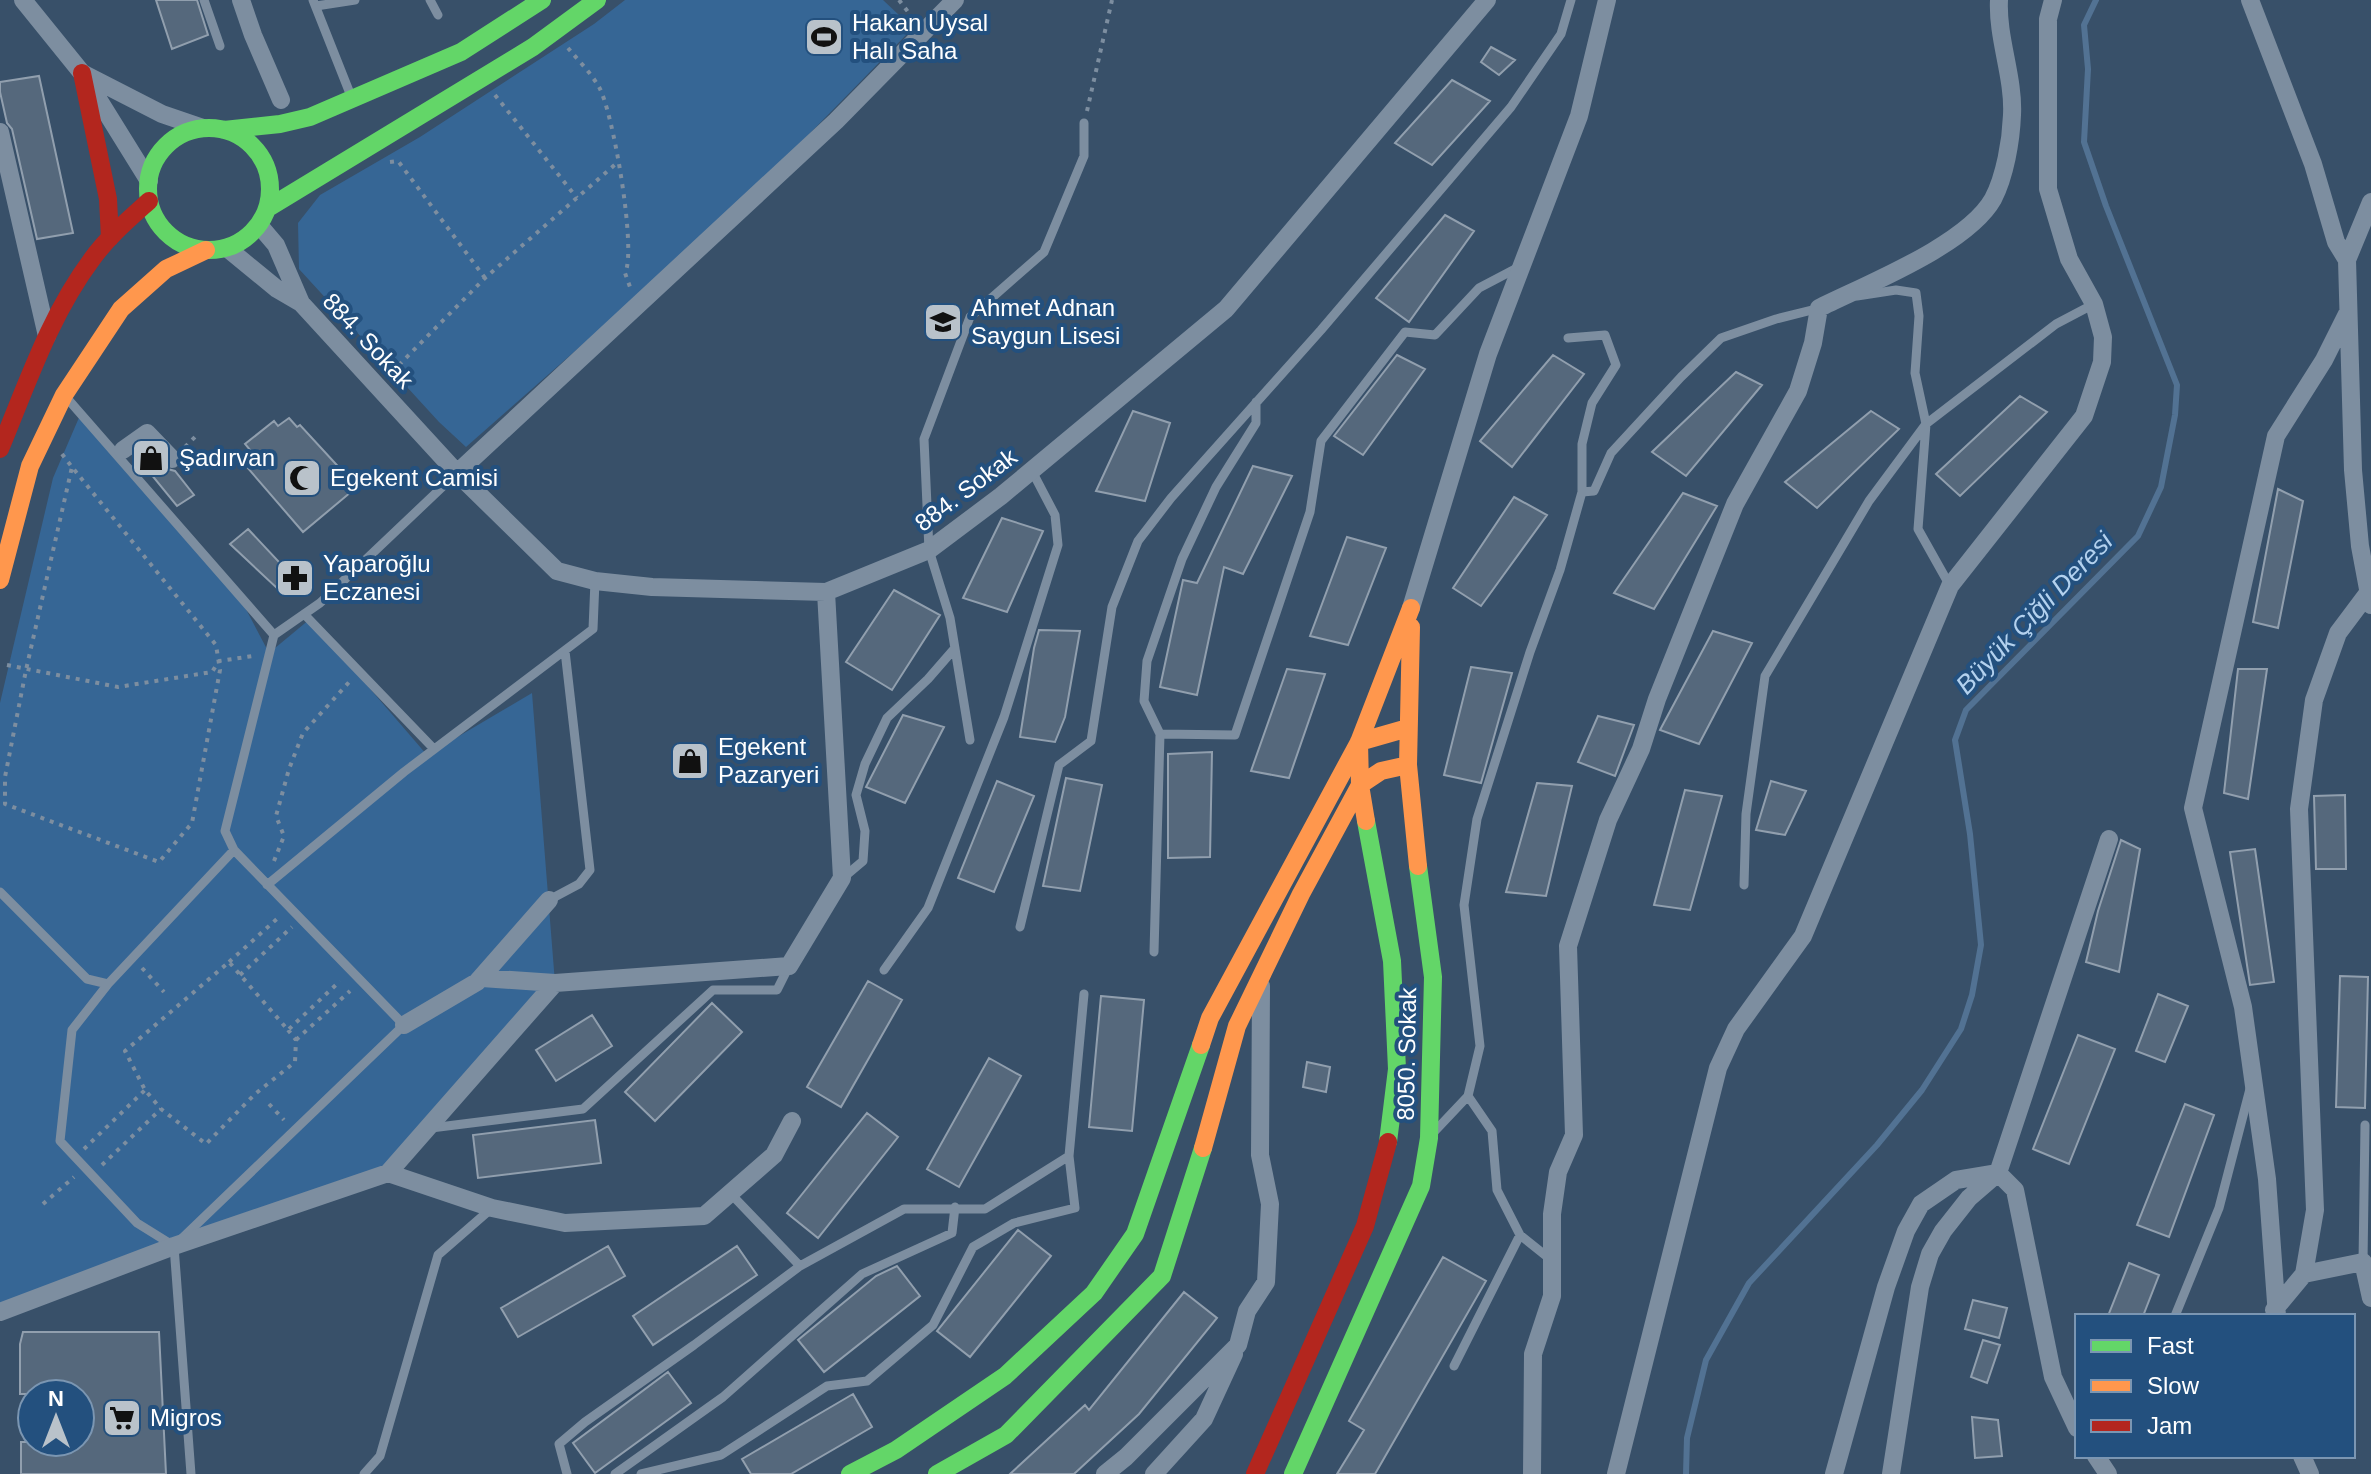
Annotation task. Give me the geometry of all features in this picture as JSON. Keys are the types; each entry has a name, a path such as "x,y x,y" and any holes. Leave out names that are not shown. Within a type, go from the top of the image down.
{"street":[{"path":"23,0 82,73 149,181"},
{"path":"241,0 281,100"},
{"path":"82,73 162,114 203,128 223,130 280,124 310,117 461,52 542,0"},
{"path":"268,208 533,47 597,0"},
{"path":"457,473 836,121 955,0"},
{"name":"884. Sokak","path":"227,248 277,289 301,303 457,473 557,571 595,581 652,587 826,592 929,550 1032,471 1226,309 1487,0"},
{"path":"850,1474 896,1450 1005,1376 1094,1293 1135,1234 1210,1018 1359,742 1411,608 1488,354 1579,116 1607,0"},
{"path":"1532,1474 1533,1354 1552,1296 1552,1214 1558,1172 1574,1135 1568,946 1608,820 1641,749 1657,699 1735,504 1798,391 1813,343 1819,308 1940,247 1973,223 1993,198 2004,163 2012,114 1999,0"},
{"path":"1616,1474 1718,1068 1736,1029 1803,936 1950,586 2084,416 2102,362 2103,337 2094,304 2069,259 2048,189 2048,19 2053,0"},
{"path":"2250,0 2313,164 2336,242 2347,260"},
{"path":"82,73 108,199 110,238"},
{"path":"203,128 183,134 167,145 155,162 149,181 149,201 157,220 170,236 187,246 206,250 227,248 245,239 259,225 268,208 271,188 267,168 257,151 242,137 223,130"},
{"path":"0,132 47,336"},
{"path":"0,449 47,336 91,260 149,201"},
{"path":"2273,1313 2304,1274 2315,1210 2299,809 2314,700 2338,633 2370,600 2360,546 2353,470 2347,260 2371,202"},
{"name":"884. Sokak","path":"259,225 276,245 301,303"},
{"path":"0,580 30,466 64,395 121,309 166,269 206,250"},
{"path":"2273,1313 2267,1179 2243,1007 2193,808 2276,436 2324,360 2347,314"},
{"path":"123,450 147,433 172,459"},
{"path":"482,978 555,983 789,966 842,878 826,592"},
{"name":"8050. Sokak","path":"1293,1474 1421,1186 1429,1138 1433,977 1408,765 1411,608"},
{"path":"1359,742 1408,728"},
{"name":"8050. Sokak","path":"1255,1474 1365,1226 1388,1145 1397,1069 1392,961 1360,785 1359,742"},
{"path":"937,1474 1006,1435 1162,1276 1209,1131 1237,1026 1301,894 1360,785 1381,771 1408,765"},
{"path":"1891,1474 1920,1287 1930,1254 1943,1231 1969,1198 1998,1173 2109,839"},
{"path":"404,1025 482,978 549,900"},
{"path":"1154,1474 1204,1419 1238,1345 1247,1311 1266,1282 1270,1204 1260,1155 1261,981"},
{"path":"0,1312 174,1246 388,1173 555,983"},
{"path":"388,1173 492,1208 565,1223 704,1216 774,1155 792,1121"},
{"path":"1998,1173 2015,1190 2053,1377 2075,1424"},
{"path":"1834,1474 1886,1287 1906,1231 1921,1204 1956,1180 1998,1173"},
{"path":"2304,1274 2363,1262 2371,1298"},
{"path":"1105,1474 1126,1457 1238,1345"}],"lane":[{"path":"204,0 220,46"},
{"path":"352,99 315,3 355,0"},
{"path":"430,0 438,15"},
{"path":"1020,927 1059,765 1091,741 1112,607 1138,541 1171,498 1321,330 1511,107 1561,34 1571,0"},
{"path":"970,740 950,618 929,550 924,439 970,317 1044,252 1084,156 1084,123"},
{"path":"1160,734 1235,735 1310,512 1321,441 1405,332 1435,335 1479,288 1522,265"},
{"path":"1582,492 1594,491 1611,453 1721,338 1859,295 1896,290 1916,293 1919,316 1915,373 1926,424 1918,529 1950,586"},
{"path":"1744,885 1746,814 1765,676 1869,501 1926,424 2056,324 2094,304"},
{"path":"1429,1138 1468,1096 1480,1046 1464,905 1477,819 1530,652 1560,570 1582,492 1582,444 1592,403 1616,365 1605,335 1568,338"},
{"path":"64,395 274,635"},
{"path":"1154,952 1160,734 1144,701 1147,661 1182,559 1216,487 1256,423 1256,402"},
{"path":"884,970 928,908 1004,717 1058,545 1055,515 1032,471"},
{"path":"191,1474 174,1246 404,1025 234,850 225,831 274,635 320,603 457,473"},
{"path":"267,885 434,749 593,629 595,581"},
{"path":"304,614 434,749"},
{"path":"842,878 863,861 865,831 856,795 865,764 887,718 955,648"},
{"path":"549,900 579,884 590,870 565,651"},
{"path":"174,1246 137,1223 60,1141 72,1030 108,984 234,850"},
{"path":"0,892 87,979 108,984"},
{"path":"428,1129 583,1109 713,990 777,990 789,966"},
{"path":"641,1474 721,1455 827,1386 867,1381 933,1325 973,1247 1014,1223 1075,1208 1069,1156 1084,994"},
{"path":"2176,1314 2219,1208 2253,1078"},
{"path":"1468,1096 1492,1131 1497,1190 1520,1235 1550,1259"},
{"path":"2363,1262 2365,1125"},
{"path":"567,1474 559,1444 800,1266 904,1209 985,1209 1069,1156"},
{"path":"730,1193 800,1266"},
{"path":"615,1474 723,1397 862,1274 952,1233 955,1207"},
{"path":"364,1474 380,1456 438,1255 492,1208"},
{"path":"1454,1366 1520,1235"}],"path":[{"path":"899,0 916,24"},
{"path":"1084,123 1112,0"},
{"path":"933,40 949,53"},
{"path":"564,43 600,88 618,162 629,266"},
{"path":"491,90 578,198"},
{"path":"383,163 398,161 485,278"},
{"path":"392,372 485,278 618,162"},
{"path":"62,454 216,645 220,670 192,823 159,862 5,804 5,777 26,670 72,467"},
{"path":"7,665 118,687 212,672 219,661 253,656"},
{"path":"273,862 284,836 276,816 303,733 353,678"},
{"path":"229,962 296,1040 295,1062 255,1094 206,1144 161,1109 145,1090 125,1051 289,907"},
{"path":"240,975 300,920"},
{"path":"133,958 164,992"},
{"path":"288,1030 351,971"},
{"path":"296,1040 361,982"},
{"path":"75,1157 145,1090"},
{"path":"269,1104 293,1130"},
{"path":"43,1204 88,1171 161,1109"}],"shaded area":[{"path":"625,0 883,0 900,16 909,32 774,170 682,257 466,447 439,422 299,269 298,223 320,195 420,137 594,24"},
{"path":"81,413 238,594 269,653 310,619 427,755 532,693 555,983 377,1176 0,1315 0,703 53,478"}],"building":[{"path":"156,0 197,0 208,35 172,49"},
{"path":"1491,47 1515,60 1499,75 1481,62"},
{"path":"39,76 73,233 37,239 12,129 7,123 0,82"},
{"path":"1452,80 1490,101 1432,165 1395,143"},
{"path":"1445,215 1474,231 1409,322 1376,298"},
{"path":"1397,355 1425,369 1363,455 1334,436"},
{"path":"1553,355 1584,374 1512,467 1480,441"},
{"path":"1736,372 1762,385 1686,476 1652,452"},
{"path":"2020,396 2047,412 1960,496 1936,474"},
{"path":"1133,411 1170,423 1145,501 1096,491"},
{"path":"1871,411 1899,429 1817,508 1785,482"},
{"name":"Egekent Camisi","path":"289,418 297,427 300,425 357,487 303,532 240,459 251,451 245,444 274,421 278,426"},
{"path":"147,450 164,468 175,471 194,495 177,506 137,457"},
{"path":"1253,466 1292,476 1243,574 1224,567 1197,695 1160,687 1183,580 1197,583"},
{"path":"2278,489 2303,501 2278,628 2253,622"},
{"path":"1683,493 1717,506 1654,609 1614,593"},
{"path":"1514,497 1547,515 1481,606 1453,588"},
{"path":"1002,518 1043,531 1007,612 963,598"},
{"path":"248,529 293,577 279,590 230,544"},
{"path":"1347,537 1386,548 1348,645 1310,636"},
{"path":"894,590 940,615 892,690 846,662"},
{"path":"1039,630 1080,631 1065,717 1055,742 1020,737"},
{"path":"1713,631 1752,643 1699,744 1660,730"},
{"path":"1471,667 1512,673 1481,783 1444,775"},
{"path":"1287,669 1325,674 1289,778 1251,771"},
{"path":"2238,669 2267,669 2248,799 2224,793"},
{"path":"903,715 944,727 905,803 866,787"},
{"path":"1598,716 1634,725 1615,776 1578,762"},
{"path":"1212,752 1210,857 1168,858 1168,754"},
{"path":"1066,778 1102,785 1080,891 1043,886"},
{"path":"997,781 1034,796 994,892 958,878"},
{"path":"1771,781 1806,791 1785,835 1756,830"},
{"path":"1537,783 1572,786 1546,896 1506,892"},
{"path":"1685,790 1722,796 1690,910 1654,905"},
{"path":"2345,795 2346,869 2316,869 2314,796"},
{"path":"2121,840 2140,849 2119,972 2086,962 2098,911"},
{"path":"2255,849 2274,982 2250,985 2230,852"},
{"path":"2340,976 2368,977 2365,1108 2336,1107"},
{"path":"868,981 902,1000 841,1107 807,1087"},
{"path":"2158,994 2188,1006 2165,1062 2136,1051"},
{"path":"1101,996 1144,1000 1132,1131 1089,1127"},
{"path":"712,1003 742,1032 655,1121 625,1092"},
{"path":"592,1015 612,1046 556,1081 536,1050"},
{"path":"2078,1035 2115,1049 2069,1164 2033,1149"},
{"path":"989,1058 1021,1076 959,1187 927,1169"},
{"path":"1307,1062 1330,1067 1326,1092 1303,1087"},
{"path":"2185,1104 2214,1115 2169,1237 2137,1225"},
{"path":"867,1113 898,1137 818,1238 787,1213"},
{"path":"595,1120 601,1163 478,1178 473,1135"},
{"path":"1018,1230 1051,1256 970,1357 937,1331"},
{"path":"608,1246 625,1276 518,1337 501,1308"},
{"path":"737,1246 757,1275 653,1345 633,1316"},
{"path":"1443,1257 1486,1281 1375,1474 1337,1474 1364,1430 1349,1421"},
{"path":"2129,1263 2159,1275 2144,1314 2109,1314"},
{"path":"897,1266 920,1296 824,1372 798,1340 876,1276"},
{"path":"1184,1292 1217,1318 1139,1414 1074,1474 1010,1474 1085,1405 1089,1410"},
{"path":"1973,1300 2007,1308 1999,1338 1965,1329"},
{"name":"Migros","path":"23,1332 159,1332 166,1474 21,1474 21,1458 96,1458 96,1378 20,1378"},
{"path":"1983,1340 2000,1345 1987,1383 1971,1377"},
{"path":"668,1372 691,1403 595,1473 573,1443"},
{"path":"853,1394 872,1427 791,1474 751,1474 742,1459"},
{"path":"1972,1417 1998,1420 2002,1456 1975,1458"}],"waterway":[{"name":"Büyük Çiğli Deresi","path":"1686,1474 1687,1438 1706,1360 1749,1283 1877,1145 1922,1090 1961,1029 1972,995 1981,945 1970,834 1955,740 1966,710 2138,536 2161,487 2175,415 2177,385 2084,142 2088,69 2084,25 2096,0"}],"traffic: fast":[{"path":"224,130 280,124 310,117 461,52 542,0"},
{"path":"268,208 533,47 597,0"},
{"path":"209,128 232,133 252,146 265,166 270,189 265,212 252,232 232,245 209,250 186,245 166,232 153,212 148,189 153,166 166,146 186,133 209,128"},
{"path":"1366,821 1392,961 1397,1069 1388,1142"},
{"path":"1293,1474 1421,1186 1429,1138 1433,977 1418,866"},
{"path":"850,1474 896,1450 1005,1376 1094,1293 1135,1234 1201,1045"},
{"path":"937,1474 1006,1435 1162,1276 1203,1148"}],"traffic: slow":[{"path":"0,580 30,466 64,395 121,309 166,269 206,250"},
{"path":"1201,1045 1210,1018 1359,742 1411,608"},
{"path":"1411,627 1408,765 1418,866"},
{"path":"1366,821 1360,785 1359,742 1408,728"},
{"path":"1203,1148 1237,1026 1301,894 1360,785 1381,771 1408,765"}],"traffic: jam":[{"path":"82,73 108,199 110,238"},
{"path":"0,449 40,351 77,281 105,243 149,201"},
{"path":"1255,1474 1365,1226 1388,1142"}],"place":[{"name":"Hakan Uysal Halı Saha","path":"824,37"},
{"name":"Ahmet Adnan Saygun Lisesi","path":"943,322"},
{"name":"Şadırvan","path":"151,458"},
{"name":"Egekent Camisi","path":"302,478"},
{"name":"Yaparoğlu Eczanesi","path":"295,578"},
{"name":"Egekent Pazaryeri","path":"690,761"},
{"name":"Migros","path":"122,1418"}]}
